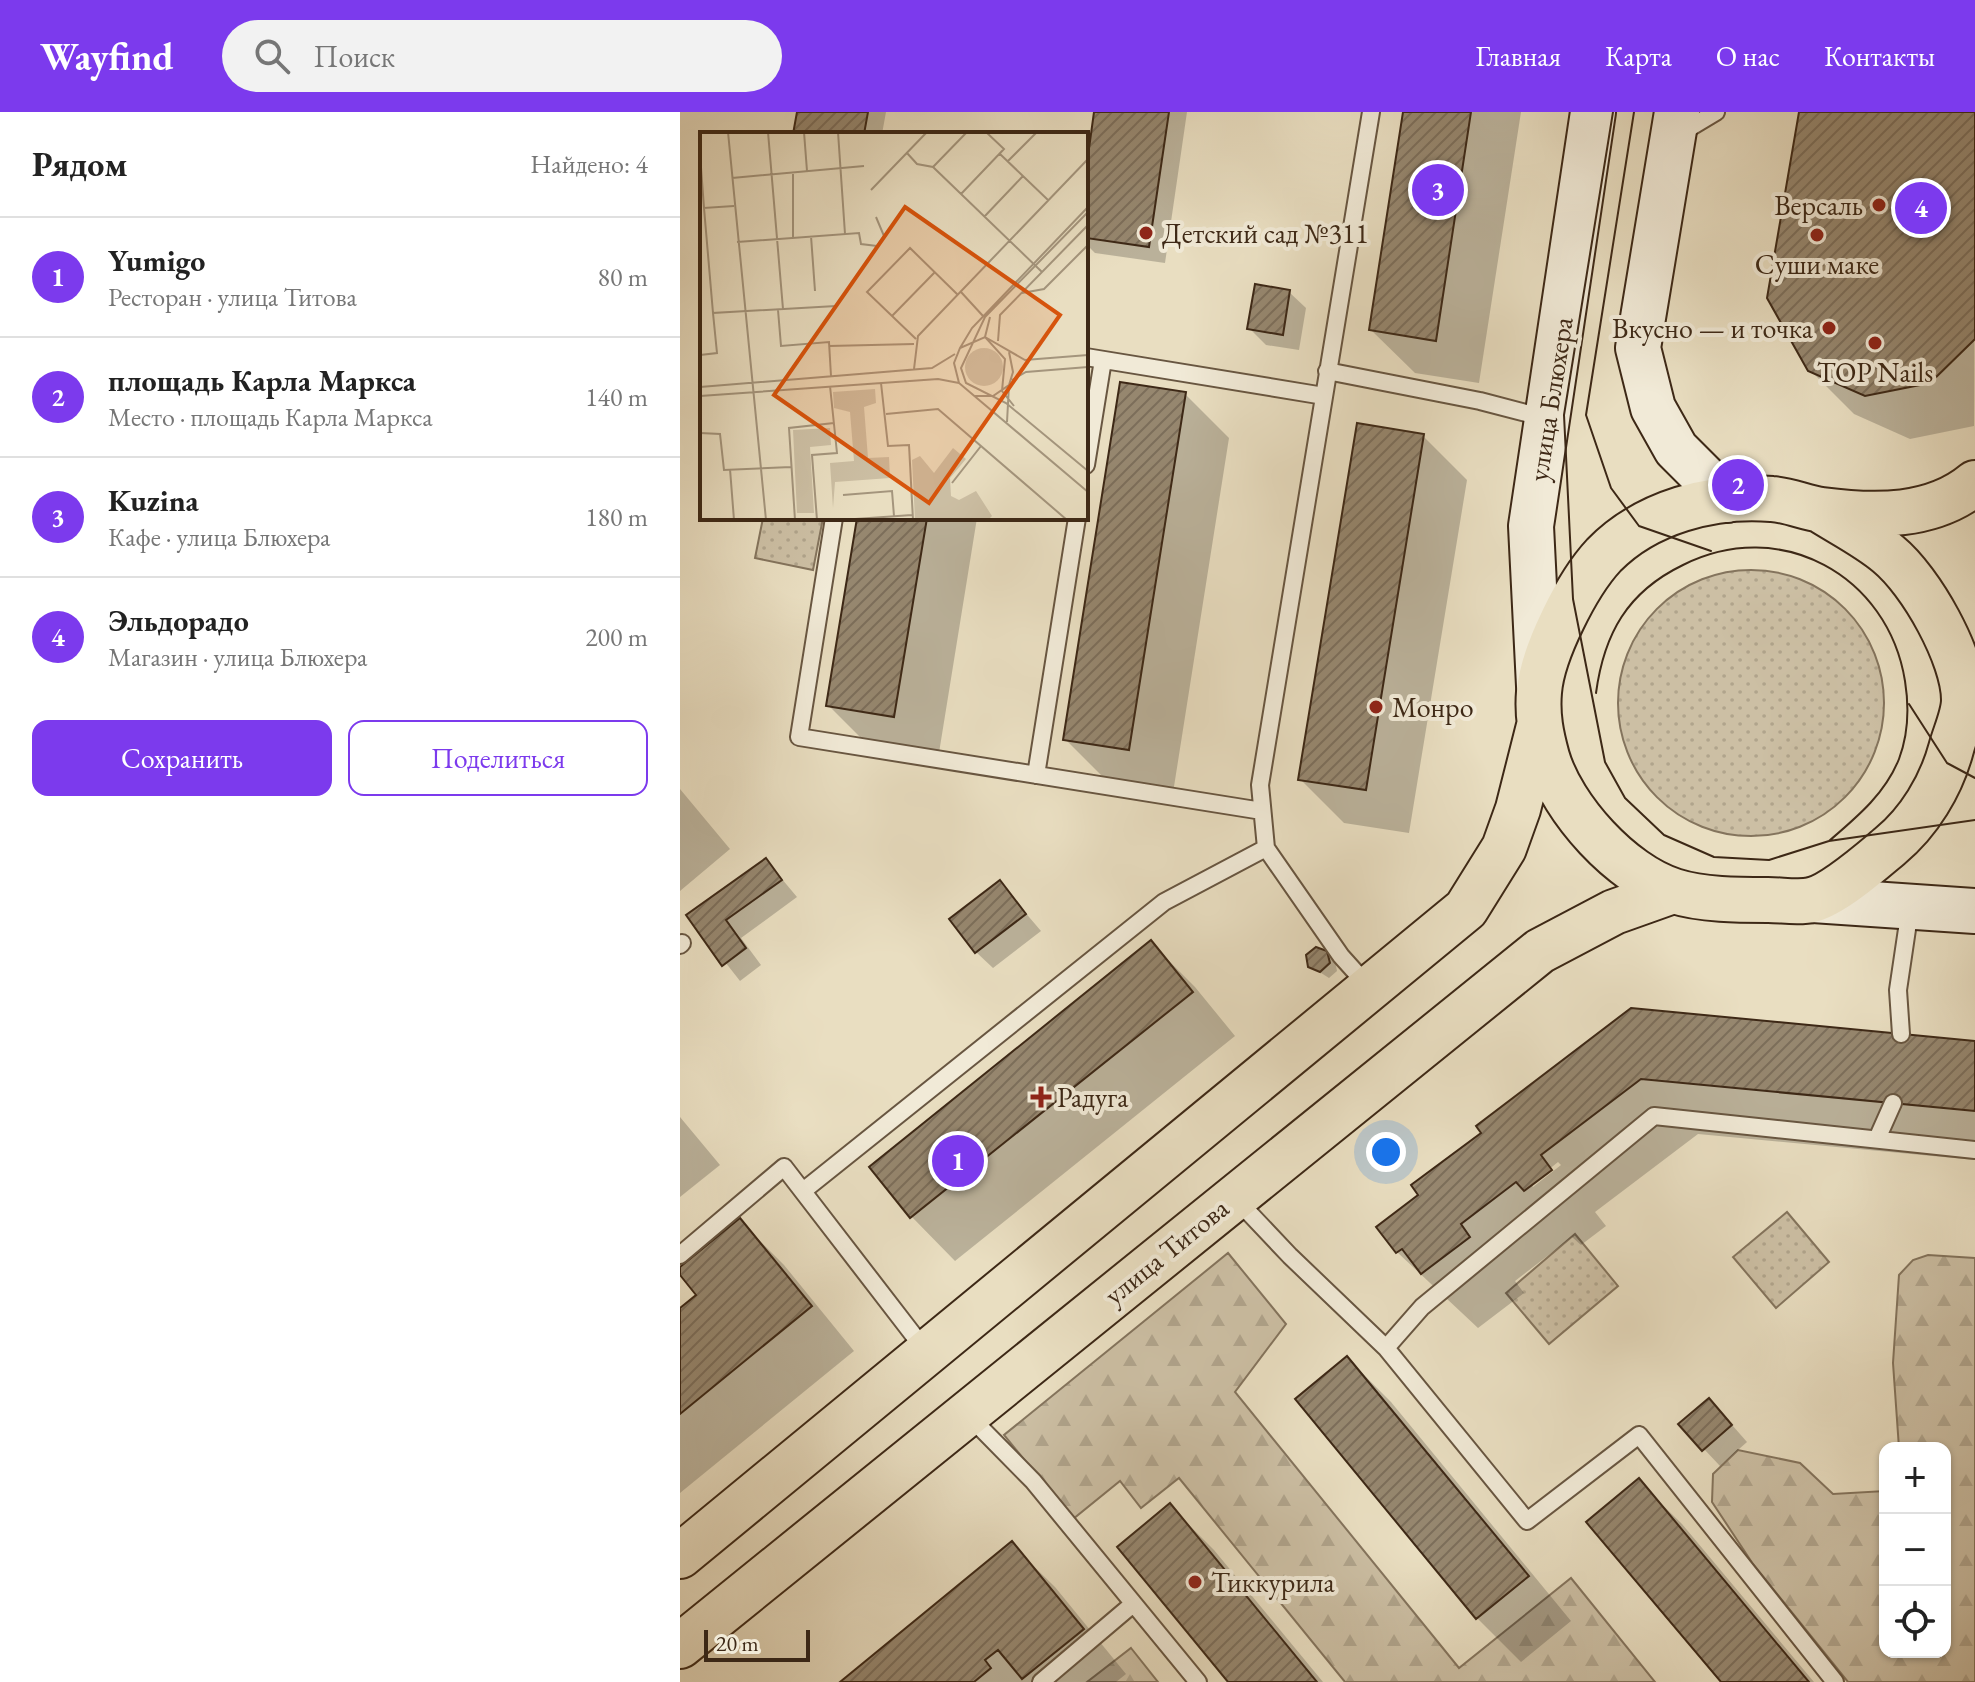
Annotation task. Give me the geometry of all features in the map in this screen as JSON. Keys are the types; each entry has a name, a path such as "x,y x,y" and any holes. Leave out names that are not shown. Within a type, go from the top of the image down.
{"main road":[{"path":"680,1556 1368,986 1466,909 1504,848 1518,809 1539,707 1573,599 1603,556 1639,526 1687,507 1727,500 1774,499 1820,510 1895,514 1954,500 1975,483"},
{"path":"1820,510 1890,555 1934,612 1966,698"},
{"path":"1539,707 1550,766 1566,799 1594,836 1634,868 1673,891 1741,900 1813,900 1864,867 1913,827 1947,763 1966,698 1975,621"},
{"name":"улица Титова","path":"680,1646 1540,951 1614,912 1673,891"}],"street":[{"name":"улица Блюхера","path":"1539,707 1531,526 1593,112"},
{"path":"1674,125 1638,348 1653,408 1676,449 1727,500"},
{"path":"1813,900 1975,911"}],"lane":[{"path":"1368,986 1341,956 1266,848 1260,785 1371,112"},
{"path":"1674,125 1716,112"},
{"path":"1088,438 1094,359 1324,396"},
{"path":"1327,371 1480,401 1547,418"},
{"path":"834,520 799,737 1262,811"},
{"path":"1036,775 1077,520"},
{"path":"803,1191 1164,902 1266,848"},
{"path":"1901,1034 1898,990 1910,906"},
{"path":"1877,1139 1893,1103"},
{"path":"1386,1348 1422,1307 1654,1116 1975,1150"},
{"path":"680,1255 784,1167 928,1353"},
{"path":"1234,1196 1290,1256 1386,1348 1527,1521 1639,1435 1835,1682"},
{"path":"966,1413 1033,1481 1198,1682"},
{"path":"1041,1682 1133,1604"}],"green space":[{"path":"763,520 823,520 813,570 755,558"},
{"path":"1738,570 1764,570 1790,575 1814,585 1836,600 1854,618 1869,640 1879,664 1884,703 1879,742 1869,766 1854,788 1836,806 1814,821 1790,831 1764,836 1738,836 1712,831 1688,821 1666,806 1648,788 1633,766 1623,742 1618,716 1618,690 1623,664 1633,640 1648,618 1666,600 1688,585 1712,575"},
{"path":"1787,1212 1829,1262 1776,1308 1733,1257"},
{"path":"1575,1234 1618,1286 1549,1344 1506,1293"},
{"path":"1228,1253 1286,1324 1235,1392 1459,1668 1571,1578 1655,1682 1345,1682 1179,1478 1141,1508 1120,1481 1073,1519 1004,1435"},
{"path":"1928,1255 1975,1258 1975,1682 1848,1682 1753,1564 1712,1502 1713,1474 1738,1450 1800,1463 1833,1494 1879,1491 1879,1658 1951,1658 1951,1442 1899,1442 1893,1363 1899,1275 1913,1260"},
{"path":"1131,1648 1158,1682 1087,1682"}],"building":[{"path":"797,112 868,112 864,132 793,132"},
{"path":"1094,112 1169,112 1149,247 1088,238 1088,156"},
{"path":"1403,112 1471,112 1436,341 1369,330"},
{"name":"Версаль","path":"1799,112 1975,112 1975,339 1930,383 1865,396 1808,371 1767,298"},
{"path":"1255,284 1290,290 1283,335 1247,329"},
{"path":"1120,382 1186,392 1129,750 1063,740"},
{"path":"1357,423 1424,434 1366,790 1298,780"},
{"path":"857,520 927,520 894,717 826,706"},
{"path":"766,858 782,880 726,920 746,948 722,966 686,915"},
{"path":"1000,880 1026,914 975,953 949,919"},
{"path":"1151,940 1193,992 910,1218 869,1167"},
{"path":"1316,947 1327,951 1330,963 1320,972 1308,967 1306,955"},
{"path":"1631,1008 1975,1041 1975,1111 1641,1079 1541,1155 1552,1170 1524,1191 1516,1182 1461,1224 1470,1237 1421,1274 1402,1249 1396,1253 1376,1227 1418,1195 1411,1185 1481,1133 1476,1126"},
{"path":"740,1218 812,1306 680,1414 680,1308 696,1295 680,1275 680,1267"},
{"path":"1347,1356 1529,1576 1476,1619 1295,1399"},
{"path":"1709,1398 1732,1425 1702,1451 1678,1424"},
{"path":"1639,1478 1809,1682 1721,1682 1586,1522"},
{"path":"1170,1503 1317,1682 1228,1682 1117,1547"},
{"path":"1012,1541 1084,1629 1022,1679 998,1650 985,1660 991,1668 974,1682 840,1682"}],"tram line":[{"path":"1613,112 1564,415 1573,599 1605,762 1625,798 1664,835 1714,857 1769,860 1829,841 1975,820"},
{"path":"1634,112 1586,415 1611,488 1639,526 1711,551"},
{"path":"1596,693 1605,652 1622,617 1647,588 1683,565 1720,552 1756,548 1791,552 1824,565 1853,585 1877,611 1895,644 1905,681 1907,710 1904,740 1893,772 1869,804 1829,841"},
{"path":"1909,704 1947,763 1975,778"}],"place":[{"name":"Kuzina","path":"1438,190"},
{"name":"Версаль","path":"1879,205"},
{"name":"Эльдорадо","path":"1921,208"},
{"name":"Детский сад №311","path":"1146,233"},
{"name":"Суши маке","path":"1817,235"},
{"name":"Вкусно — и точка","path":"1829,328"},
{"name":"TOP Nails","path":"1875,343"},
{"name":"площадь Карла Маркса","path":"1738,485"},
{"name":"Монро","path":"1376,707"},
{"name":"Радуга","path":"1041,1097"},
{"name":"Yumigo","path":"958,1161"},
{"name":"Тиккурила","path":"1195,1582"}]}
